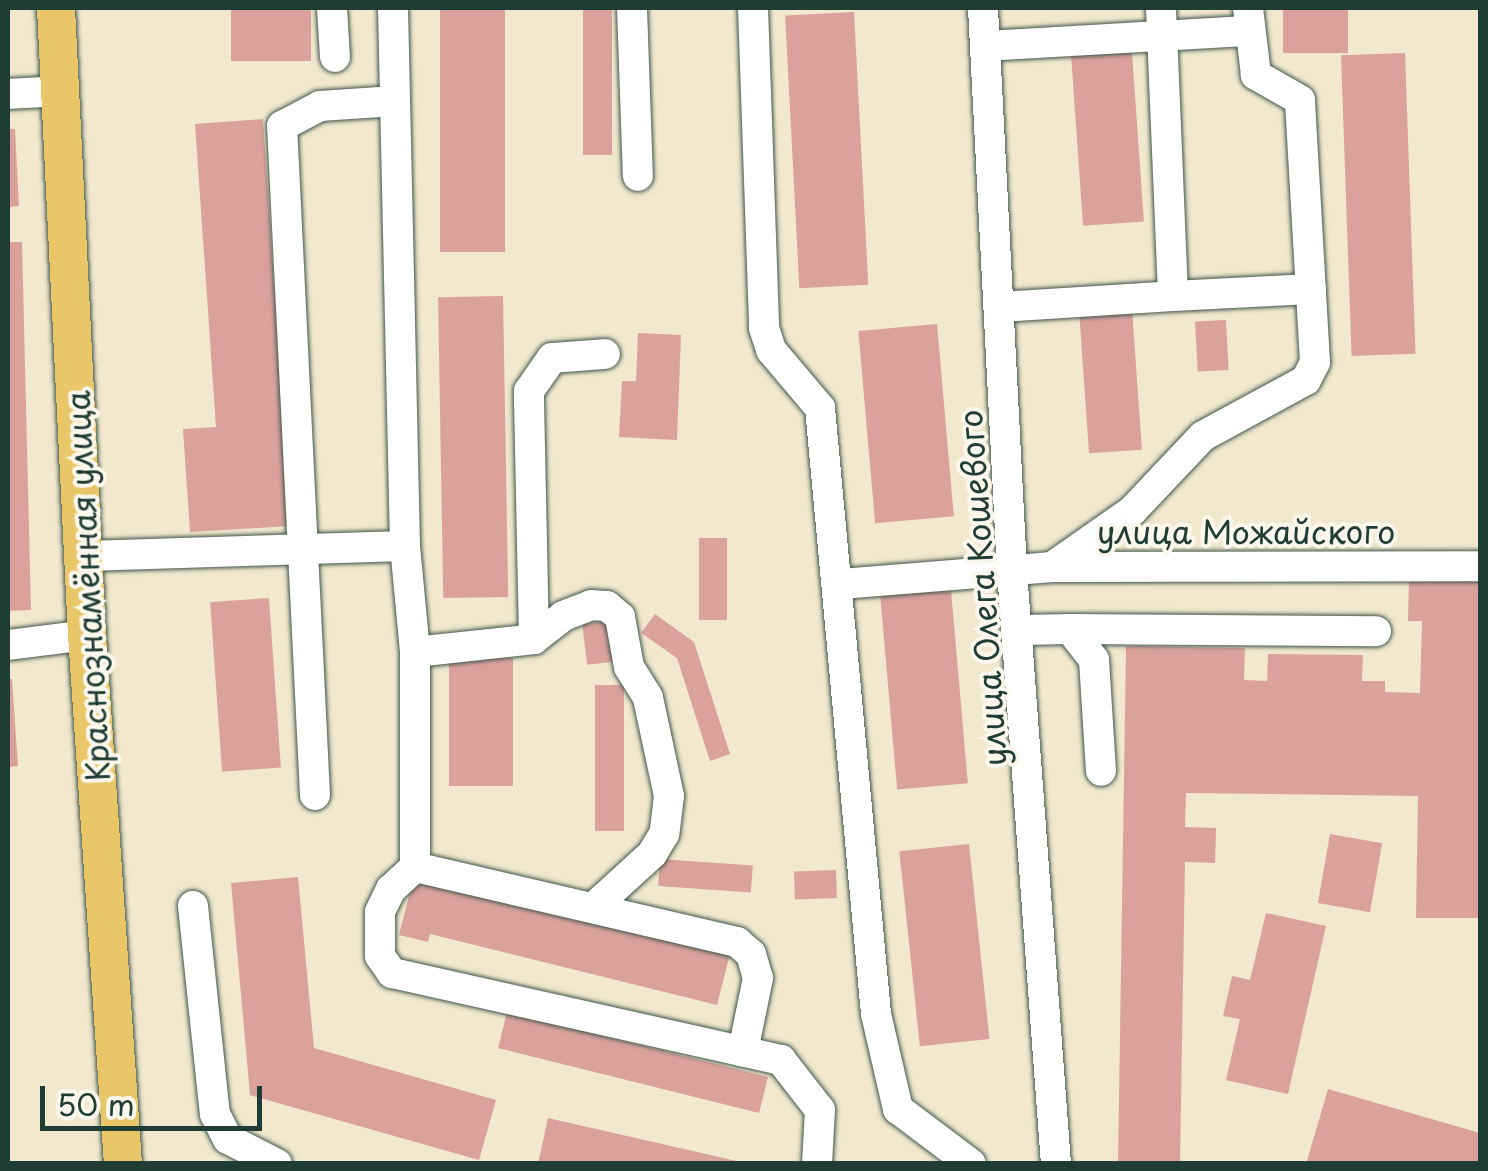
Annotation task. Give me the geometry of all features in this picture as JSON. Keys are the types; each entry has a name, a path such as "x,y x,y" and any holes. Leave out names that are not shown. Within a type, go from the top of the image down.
{"main road":[{"name":"Краснознамённая улица","path":"56,8 87,635 123,1164"}],"lane":[{"path":"332,8 335,57"},
{"path":"393,8 406,546 414,652 415,866 390,889 380,912 375,942 392,972 781,1060 806,1085 820,1110 818,1164"},
{"path":"632,8 638,176"},
{"path":"753,8 764,328 771,350 820,408 841,584 876,1014 898,1110 915,1127 971,1164"},
{"name":"улица Олега Кошевого","path":"983,8 1012,571 1020,630 1056,1164"},
{"path":"984,46 1162,21 1249,19 1256,75 1299,94 1316,362 1306,380 1203,436 1132,511 1052,567"},
{"path":"1162,21 1173,296"},
{"path":"8,94 61,91"},
{"path":"316,795 282,126 320,106 395,101"},
{"path":"1000,307 1311,289"},
{"path":"534,640 530,390 552,358 605,354"},
{"path":"85,556 406,546"},
{"name":"улица Можайского","path":"841,584 1052,567 1480,566"},
{"path":"414,652 534,640 563,616 607,606 620,617 629,666 648,698 669,796 664,834 652,854 594,907"},
{"path":"1070,629 1098,677 1101,771"},
{"path":"1020,630 1376,631"},
{"path":"8,645 87,635"},
{"path":"415,866 710,933 751,954 758,978 743,1051"},
{"path":"193,906 220,1128 277,1164"}],"building":[{"path":"231,8 311,8 311,61 231,61"},
{"path":"440,8 505,8 505,252 440,252"},
{"path":"583,8 612,8 612,155 583,155"},
{"path":"1283,8 1348,8 1348,53 1283,53"},
{"path":"854,12 868,285 799,288 785,16"},
{"path":"1132,52 1144,222 1083,226 1071,56"},
{"path":"1405,53 1416,354 1352,356 1341,55"},
{"path":"263,119 290,526 190,532 183,429 216,427 195,124"},
{"path":"8,129 15,129 19,206 8,207"},
{"path":"8,242 22,242 31,610 8,611"},
{"path":"503,296 508,597 443,598 438,297"},
{"path":"1132,308 1142,450 1089,453 1079,312"},
{"path":"1226,320 1229,370 1198,372 1195,322"},
{"path":"937,324 954,516 875,523 858,331"},
{"path":"638,333 681,335 677,440 619,437 622,381 636,381"},
{"path":"699,538 727,538 727,620 699,620"},
{"path":"950,579 968,783 897,789 879,585"},
{"path":"1409,579 1480,581 1480,918 1416,918 1418,796 1186,793 1185,827 1216,828 1215,863 1185,862 1180,1164 1118,1164 1126,646 1245,648 1244,680 1267,681 1268,654 1363,655 1362,681 1385,681 1385,692 1420,693 1422,621 1408,621"},
{"path":"269,598 281,768 222,772 210,602"},
{"path":"655,614 694,642 730,754 710,761 677,658 641,633"},
{"path":"608,621 613,662 587,665 582,624"},
{"path":"449,658 513,658 513,786 449,786"},
{"path":"8,679 12,679 18,766 8,767"},
{"path":"595,685 624,685 624,831 595,831"},
{"path":"1330,834 1382,843 1370,912 1318,903"},
{"path":"969,844 989,1039 920,1046 899,851"},
{"path":"660,859 753,865 751,892 658,886"},
{"path":"836,870 837,898 795,899 794,871"},
{"path":"414,876 732,946 717,1005 430,934 428,942 399,935"},
{"path":"298,877 314,1048 496,1100 479,1160 250,1095 231,883"},
{"path":"1266,913 1326,926 1288,1094 1226,1080 1240,1019 1223,1016 1232,976 1250,980"},
{"path":"507,1012 768,1077 759,1113 498,1048"},
{"path":"1328,1089 1480,1133 1480,1164 1306,1164"},
{"path":"548,1118 741,1162 741,1164 538,1164"}]}
